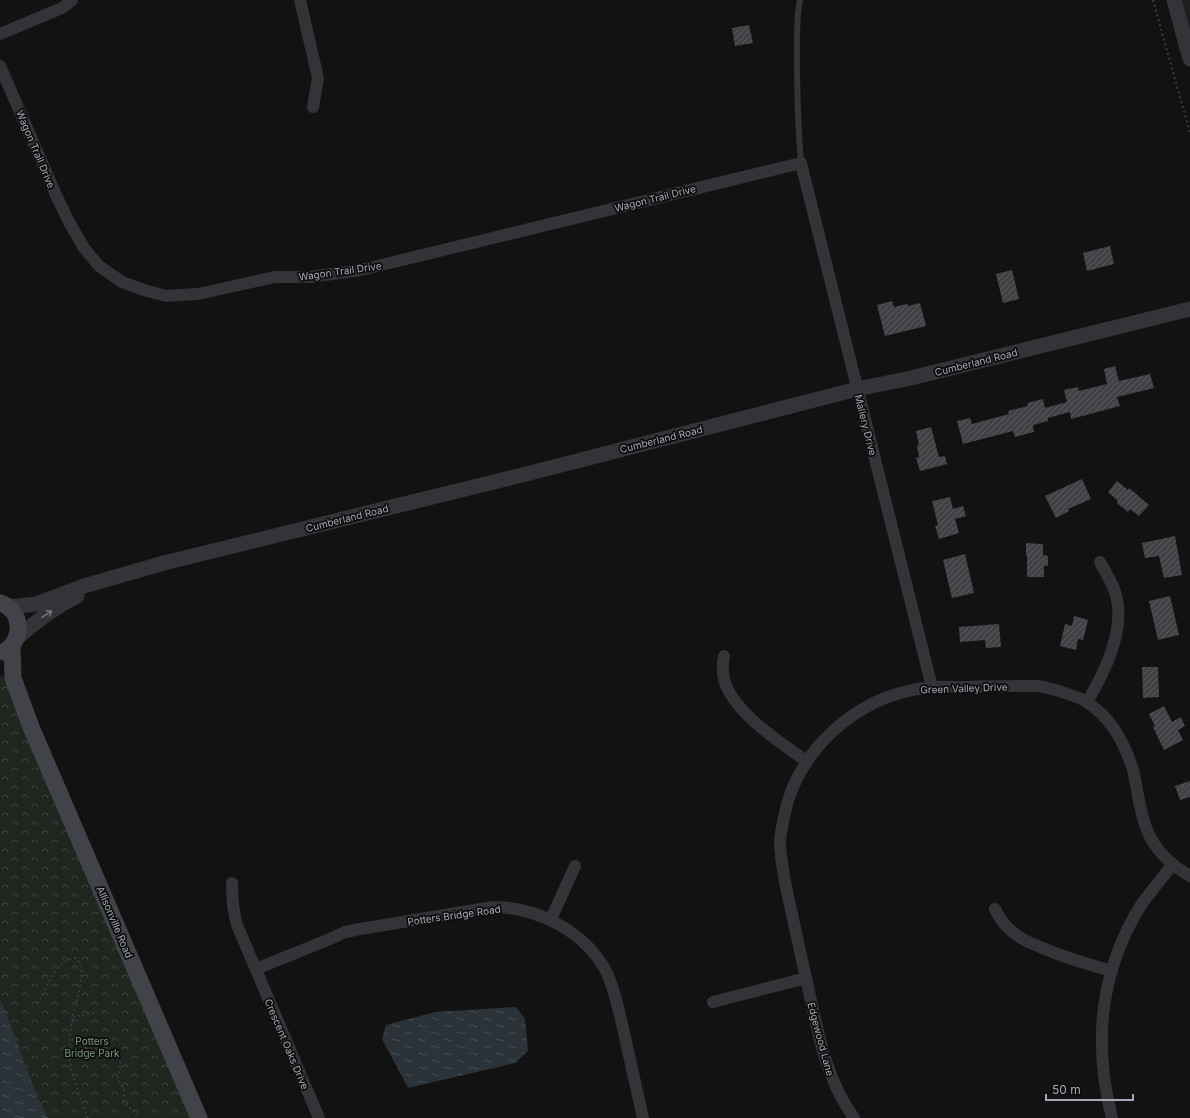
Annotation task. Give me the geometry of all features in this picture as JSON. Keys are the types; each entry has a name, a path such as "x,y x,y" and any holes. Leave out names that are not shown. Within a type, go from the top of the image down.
{"main road":[{"name":"Allisonville Road","path":"4,605 12,610 17,618 19,626 18,636 9,647 13,678 31,727 199,1118"},
{"name":"Allisonville Road","path":"0,676 31,727"}],"street":[{"path":"0,34 62,8 72,0"},
{"path":"300,0 318,78 313,107"},
{"path":"1174,0 1190,59"},
{"name":"Wagon Trail Drive","path":"0,66 56,195 84,248 100,266 122,282 166,296 198,294 275,277 310,277 361,270 801,163"},
{"name":"Mallery Drive","path":"801,163 932,687"},
{"name":"Cumberland Road","path":"4,605 36,604 84,586 133,571 522,475 857,389 919,376 1190,309"},
{"path":"1086,702 1103,674 1119,622 1119,612 1115,591 1100,562"},
{"name":"Cumberland Road","path":"9,647 34,623 68,600 133,571"},
{"path":"724,656 722,669 725,683 739,706 768,733 806,761"},
{"name":"Green Valley Drive","path":"806,978 782,865 780,844 781,831 789,796 806,761 818,746 839,726 870,705 886,697 911,690 932,687 1039,686 1049,688 1086,702 1096,709 1106,720 1118,735 1125,748 1133,771 1141,810 1147,830 1154,844 1173,864 1190,876"},
{"path":"1112,1118 1104,1076 1101,1039 1104,1005 1112,971 1121,943 1131,923 1152,890 1173,864"},
{"path":"550,919 575,866"},
{"name":"Crescent Oaks Drive","path":"232,883 232,903 237,925 319,1118"},
{"name":"Potters Bridge Road","path":"256,969 330,940 346,932 360,929 493,907 519,909 543,916 550,919 579,939 590,949 611,982 622,1020 643,1118"},
{"path":"995,909 999,917 1006,925 1014,933 1026,941 1053,953 1112,971"},
{"path":"713,1002 806,978"},
{"name":"Edgewood Lane","path":"806,978 819,1036 828,1067 840,1097 854,1118"}],"lane":[{"path":"800,0 797,14 797,84 798,128 801,163"}],"path":[{"path":"1153,0 1190,133"},
{"path":"37,1004 47,984 61,964 69,959 76,958 80,968 80,983 73,1017 70,1048 71,1067 76,1087 88,1118"},
{"path":"73,1017 98,1012"},
{"path":"70,1048 94,1048 117,1054 120,1060 118,1080 124,1089 124,1100 138,1118"}],"shaded area":[{"path":"1173,0 1190,0 1190,63"}],"green space":[{"name":"Potters Bridge Park","path":"0,676 13,678 199,1118 46,1118 0,1006"}],"water":[{"path":"0,999 35,1091 48,1118 0,1118"},
{"path":"516,1007 525,1019 528,1051 515,1063 408,1088 382,1039 386,1025 435,1012"}],"building":[{"path":"749,25 753,43 735,46 732,28"},
{"path":"1110,246 1114,264 1087,271 1083,253"},
{"path":"1012,270 1019,299 1003,303 996,274"},
{"path":"892,301 894,307 920,303 926,326 885,336 877,305"},
{"path":"1115,366 1119,381 1150,374 1154,388 1117,397 1120,406 1071,419 1070,412 1048,418 1048,421 1033,425 1034,432 1015,437 1013,431 963,444 957,421 970,418 972,424 1009,414 1008,411 1028,406 1027,403 1043,399 1045,408 1067,402 1064,390 1078,387 1079,391 1107,384 1104,369"},
{"path":"931,427 939,457 945,456 947,464 920,471 916,458 919,457 917,446 919,445 916,431"},
{"path":"1082,479 1091,499 1068,509 1069,511 1056,518 1045,496"},
{"path":"1117,481 1128,490 1129,488 1149,505 1139,516 1130,509 1128,512 1117,503 1118,501 1108,492"},
{"path":"950,497 953,509 963,506 966,516 955,519 959,533 939,539 935,526 938,525 932,501"},
{"path":"1175,536 1182,575 1164,578 1159,556 1145,558 1142,543"},
{"path":"1026,543 1043,544 1043,555 1048,556 1048,566 1044,566 1044,577 1027,577"},
{"path":"965,554 974,593 952,598 943,560"},
{"path":"1170,596 1179,635 1158,640 1149,601"},
{"path":"1074,616 1088,620 1083,640 1078,639 1076,650 1060,646 1065,624 1072,626"},
{"path":"999,624 1001,647 986,648 985,640 960,642 959,627"},
{"path":"1142,667 1158,667 1159,697 1143,698"},
{"path":"1164,706 1172,722 1181,717 1185,726 1178,730 1183,740 1164,750 1153,727 1155,726 1149,714"},
{"path":"1190,781 1190,797 1180,800 1175,786"}]}
